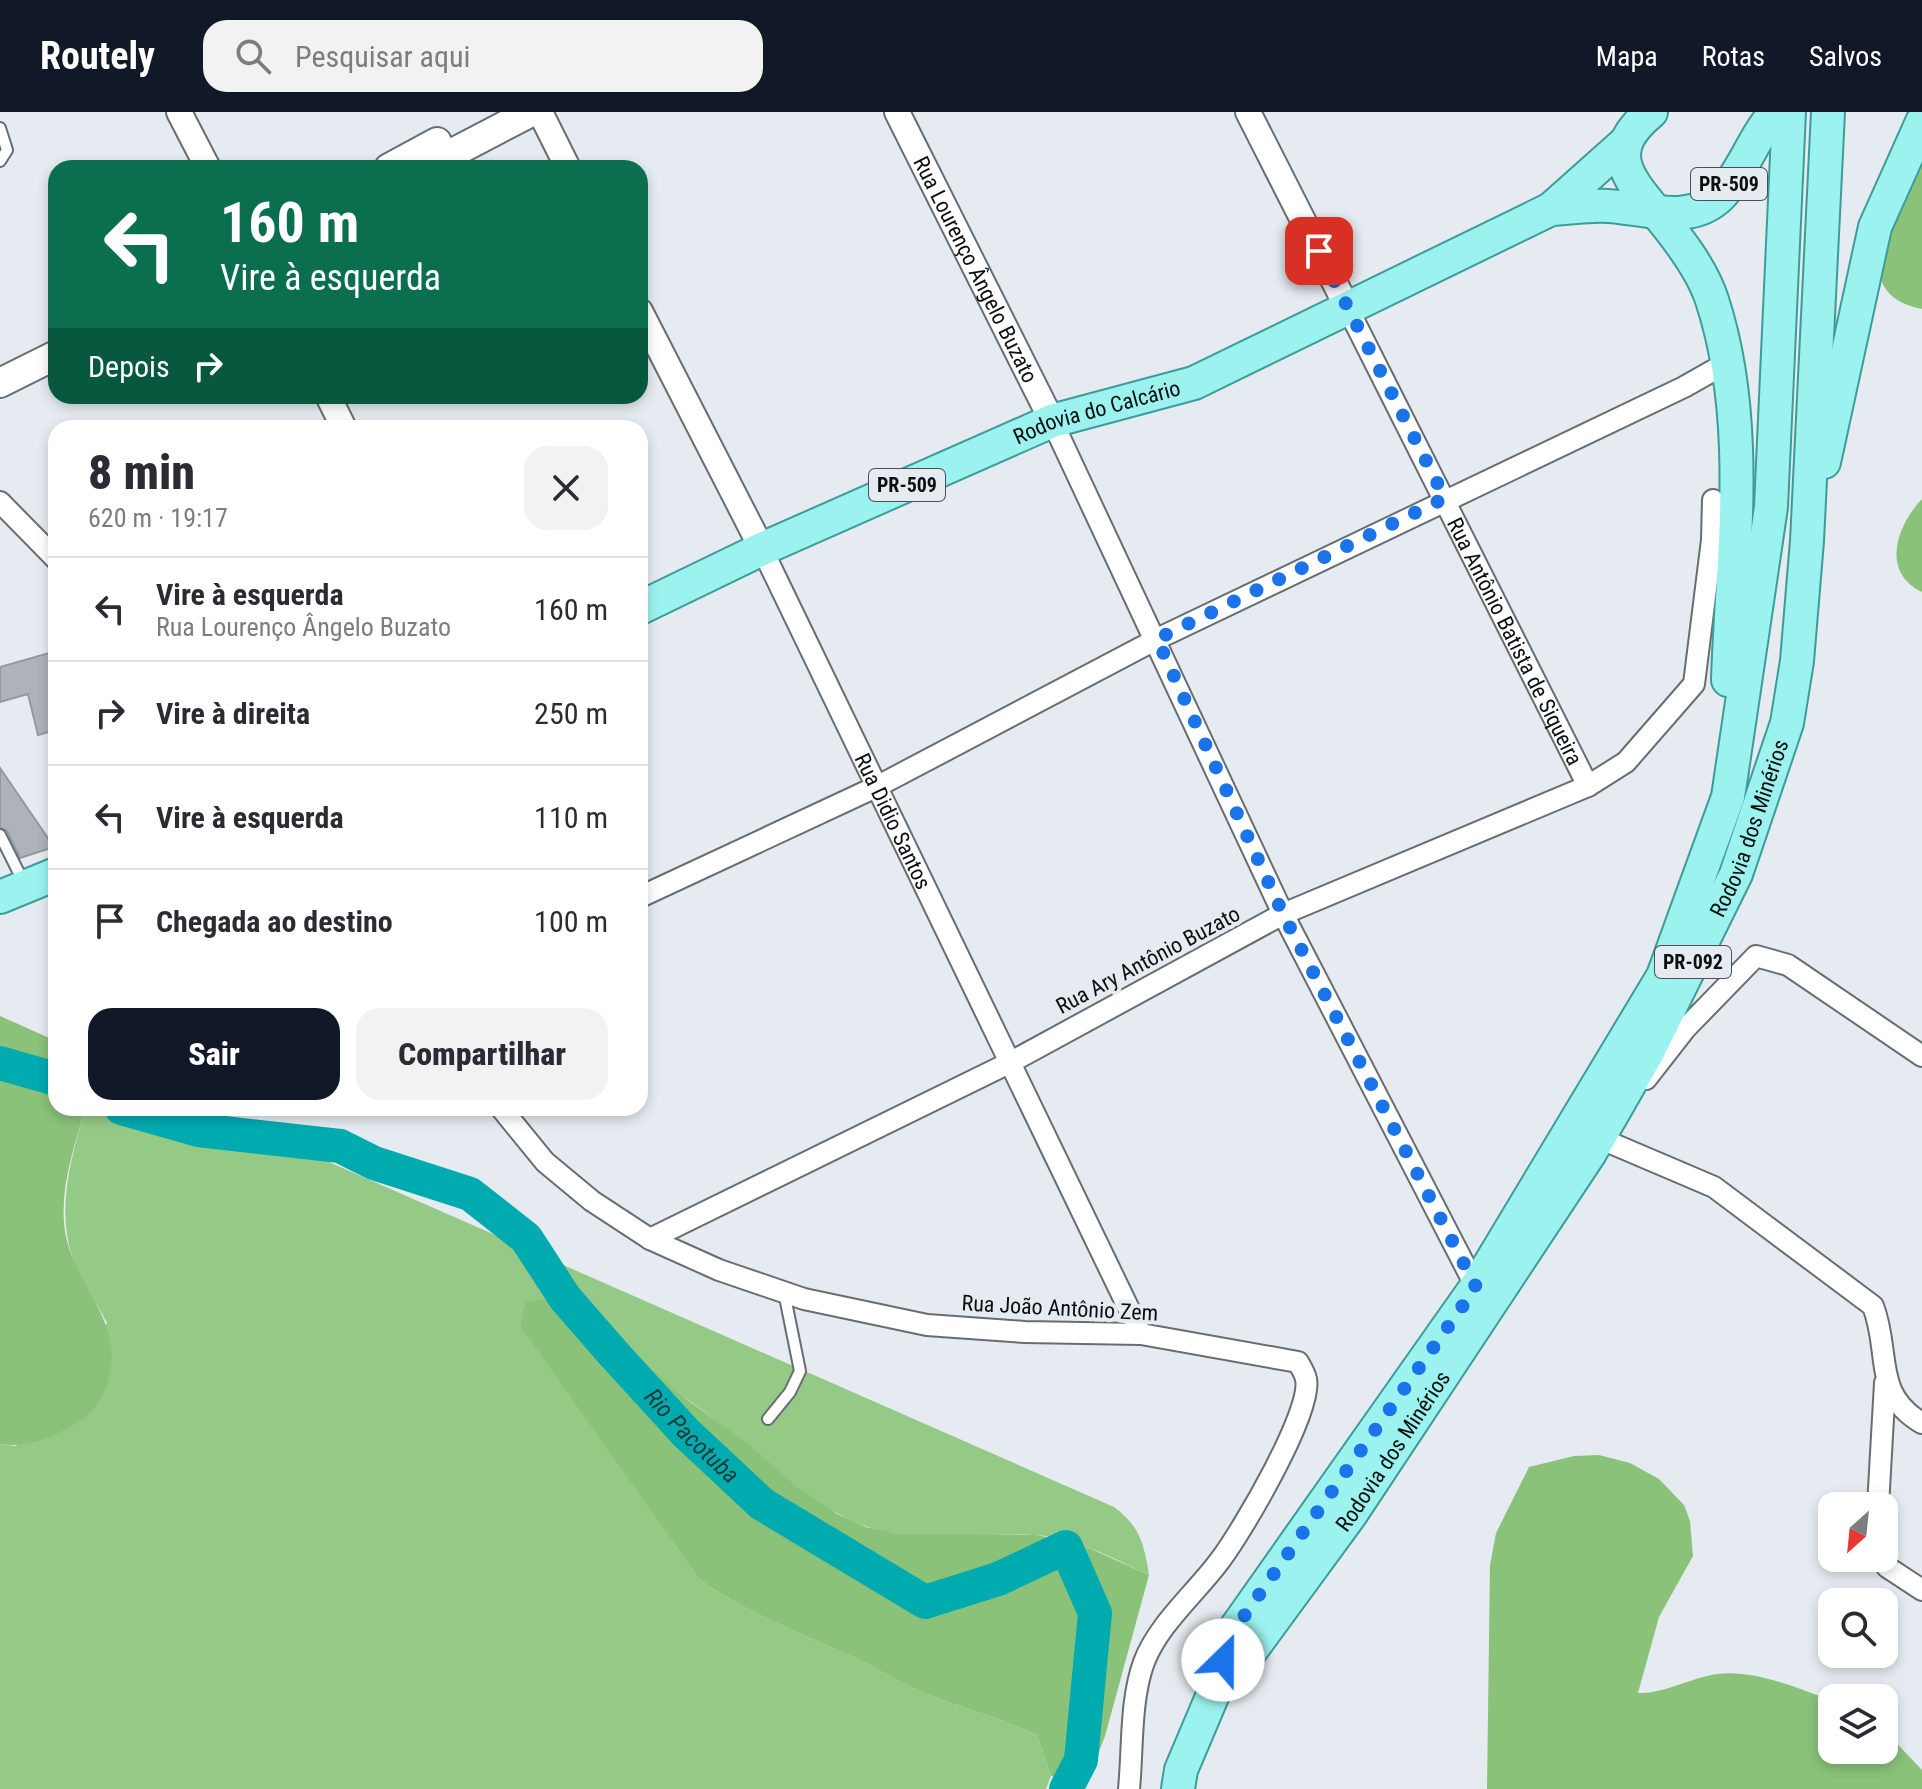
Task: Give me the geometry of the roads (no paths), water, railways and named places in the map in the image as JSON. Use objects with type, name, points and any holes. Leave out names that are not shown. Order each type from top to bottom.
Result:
[{"type":"main road","points":[[403,160],[490,112]]},
{"type":"main road","points":[[439,160],[531,112]]},
{"type":"main road","name":"PR-509","points":[[1625,143],[1630,131],[1651,112]]},
{"type":"main road","name":"PR-509","points":[[1655,210],[1681,214],[1704,208],[1721,195],[1762,127],[1776,112]]},
{"type":"main road","name":"Rodovia dos Minérios","points":[[1217,1685],[1247,1656],[1351,1514],[1599,1138],[1736,874],[1787,723],[1797,661],[1807,535],[1828,113]]},
{"type":"main road","points":[[1807,535],[1875,227],[1922,122]]},
{"type":"main road","name":"Rodovia dos Minérios","points":[[1178,1789],[1181,1770],[1217,1685],[1230,1636],[1476,1287],[1663,976],[1728,797],[1771,507],[1788,127]]},
{"type":"main road","points":[[1625,143],[1625,165],[1631,182],[1681,244],[1711,296],[1730,361],[1737,460],[1728,681],[1729,724],[1735,751]]},
{"type":"main road","name":"Rodovia do Calcário","points":[[648,604],[762,549],[1052,421],[1194,383],[1551,209],[1625,143]]},
{"type":"main road","name":"Rodovia do Calcário","points":[[1551,209],[1604,205],[1655,210]]},
{"type":"main road","points":[[1,374],[48,342]]},
{"type":"main road","points":[[1,374],[48,358]]},
{"type":"main road","points":[[13,892],[48,877]]},
{"type":"street","points":[[179,112],[204,160]]},
{"type":"street","points":[[540,112],[564,160]]},
{"type":"street","name":"Rua Lourenço Ângelo Buzato","points":[[897,112],[1157,639],[1283,914],[1476,1287]]},
{"type":"street","name":"Rua Antônio Batista de Siqueira","points":[[1248,112],[1588,786]]},
{"type":"street","name":"Rua Didio Santos","points":[[648,327],[878,786],[1141,1334]]},
{"type":"street","points":[[648,893],[878,786],[1157,639],[1445,498],[1684,387],[1730,361]]},
{"type":"street","name":"Rua Ary Antônio Buzato","points":[[650,1239],[1011,1062],[1283,914],[1588,786],[1626,762],[1694,684],[1712,540],[1713,500]]},
{"type":"street","points":[[0,502],[48,551]]},
{"type":"street","points":[[1624,1095],[1647,1078],[1685,1029],[1756,956],[1788,965],[1922,1056]]},
{"type":"street","name":"Rua João Antônio Zem","points":[[508,1116],[545,1162],[592,1201],[650,1239],[719,1270],[784,1292],[927,1325],[1025,1332],[1141,1334],[1298,1362],[1307,1380],[1300,1415],[1271,1476],[1222,1558],[1159,1636],[1145,1660],[1138,1686],[1129,1789]]},
{"type":"street","points":[[1599,1138],[1714,1187],[1873,1306],[1883,1331],[1885,1383],[1879,1492]]},
{"type":"street","points":[[1885,1383],[1908,1415],[1922,1423]]},
{"type":"street","points":[[1895,1572],[1922,1590]]},
{"type":"lane","points":[[0,128],[7,150],[0,161]]},
{"type":"lane","points":[[0,835],[13,892]]},
{"type":"lane","points":[[768,1419],[790,1392],[800,1371],[784,1292]]},
{"type":"waterway","name":"Rio Pacotuba","points":[[0,1063],[48,1077]]},
{"type":"waterway","name":"Rio Pacotuba","points":[[149,1116],[198,1130],[340,1146],[374,1163],[470,1194],[526,1238],[565,1298],[612,1352],[686,1433],[762,1504],[925,1602],[998,1579],[1066,1547],[1095,1613],[1081,1760],[1066,1789]]}]
